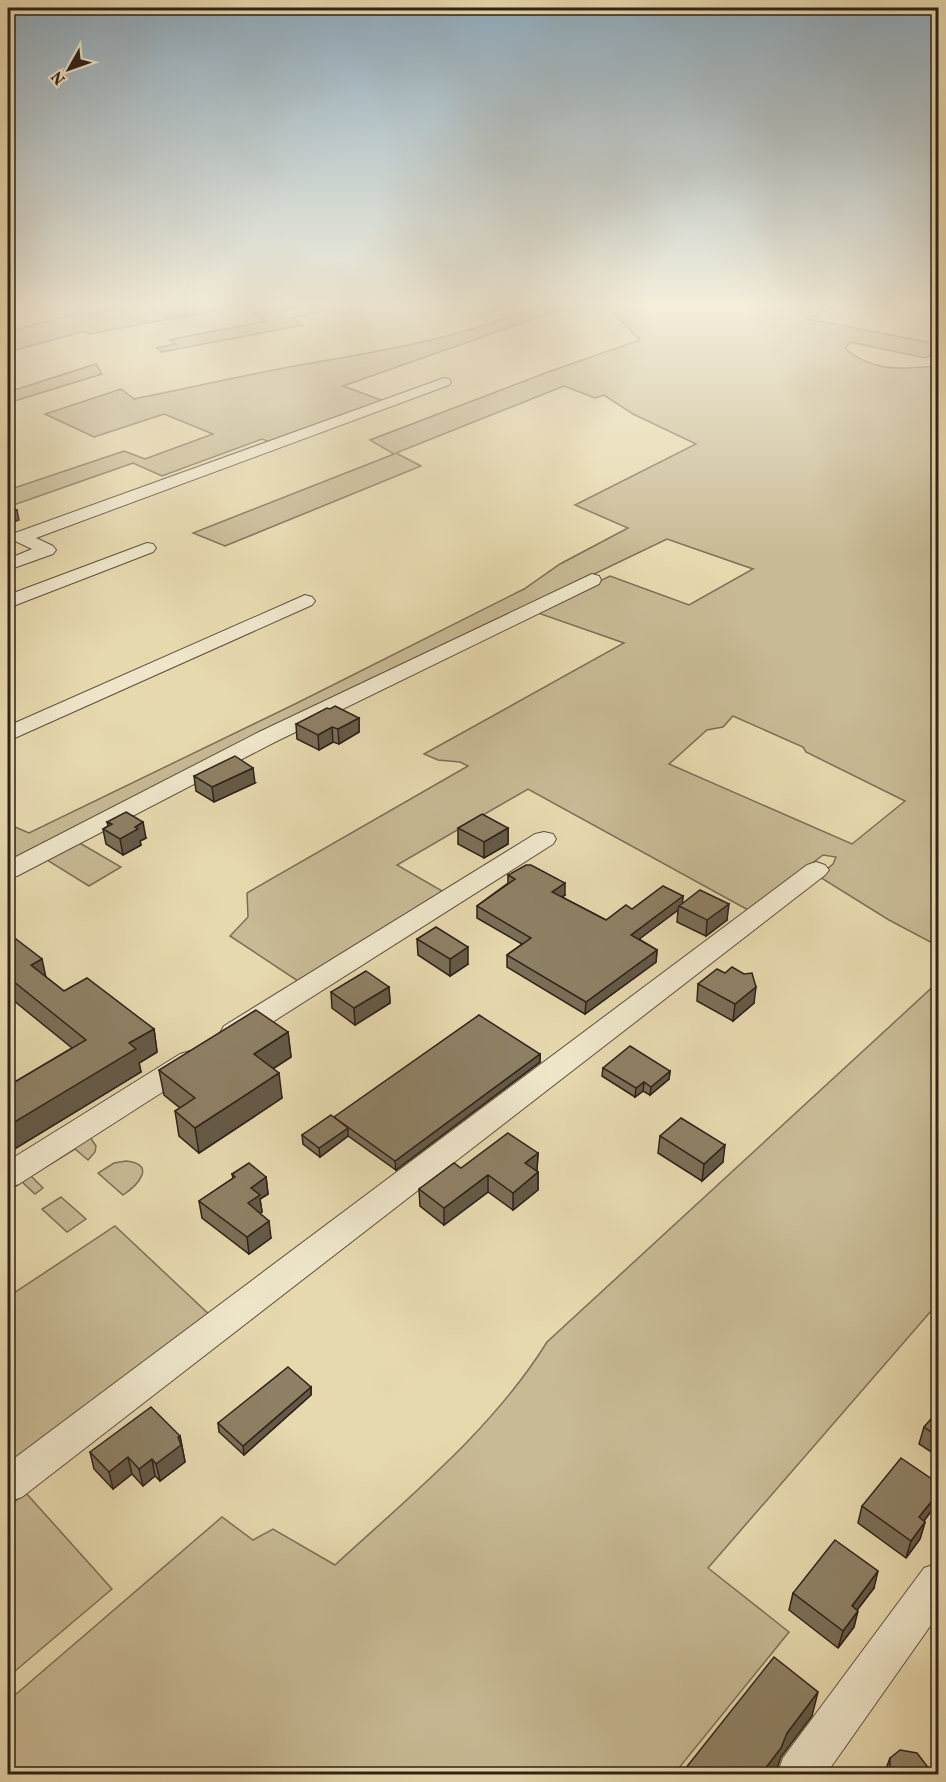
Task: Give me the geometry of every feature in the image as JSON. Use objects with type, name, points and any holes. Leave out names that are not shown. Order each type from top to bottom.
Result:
[{"type":"street","points":[[8,565],[47,550],[21,537],[427,388]]},
{"type":"street","points":[[8,602],[147,548]]},
{"type":"street","points":[[8,871],[267,737],[592,580]]},
{"type":"street","points":[[8,734],[305,601]]},
{"type":"street","points":[[8,1176],[544,839]]},
{"type":"street","points":[[8,1485],[816,870]]},
{"type":"street","points":[[799,1774],[939,1582]]},
{"type":"shaded area","points":[[20,388],[56,388],[8,403],[8,392]]},
{"type":"shaded area","points":[[186,388],[349,388],[384,401],[270,442],[262,439],[162,476],[133,463],[8,507],[8,490],[124,451],[145,459],[213,434],[164,414],[94,437],[45,414],[121,389],[134,399]]},
{"type":"shaded area","points":[[506,388],[559,388],[396,453],[421,466],[225,546],[193,533],[394,454],[370,440]]},
{"type":"shaded area","points":[[570,388],[938,388],[938,946],[889,920],[818,876],[833,864],[836,857],[823,855],[750,911],[528,789],[397,865],[449,895],[304,985],[230,936],[248,917],[247,893],[468,766],[460,762],[438,760],[424,754],[624,643],[535,612],[610,576],[689,605],[753,569],[667,539],[436,650],[8,863],[8,824],[29,833],[297,703],[524,589],[560,564],[628,528],[575,505],[696,444],[633,414],[604,395],[595,398]],"holes":[[[733,716],[803,747],[806,752],[905,801],[852,844],[669,764],[707,730],[723,727]]]},
{"type":"shaded area","points":[[78,842],[121,867],[89,886],[42,857]]},
{"type":"shaded area","points":[[938,982],[938,1303],[708,1568],[789,1632],[674,1774],[8,1774],[8,1701],[222,1517],[253,1540],[273,1529],[335,1565],[421,1487],[476,1433],[502,1404],[547,1342]]},
{"type":"shaded area","points":[[90,1137],[96,1146],[95,1152],[88,1160],[75,1149],[31,1176],[43,1188],[35,1194],[22,1182],[8,1192],[8,1184],[53,1156]]},
{"type":"shaded area","points":[[126,1161],[141,1166],[143,1170],[139,1181],[123,1195],[98,1173],[114,1163]]},
{"type":"shaded area","points":[[61,1197],[86,1219],[67,1232],[42,1209]]},
{"type":"shaded area","points":[[115,1226],[214,1319],[8,1474],[8,1297]]},
{"type":"shaded area","points":[[26,1493],[112,1589],[8,1677],[8,1507]]},
{"type":"building","points":[[8,505],[17,510],[8,513]]},
{"type":"building","points":[[335,706],[359,718],[338,729],[332,727],[318,735],[296,724],[327,708]]},
{"type":"building","points":[[235,756],[253,768],[212,787],[194,776]]},
{"type":"building","points":[[126,812],[143,822],[135,827],[138,829],[120,839],[103,829],[112,824],[107,822]]},
{"type":"building","points":[[482,814],[508,828],[484,842],[458,828]]},
{"type":"building","points":[[526,865],[531,865],[565,883],[552,892],[606,920],[626,905],[632,909],[663,886],[683,896],[631,935],[657,950],[586,1002],[507,955],[531,938],[477,906],[515,879],[508,875]]},
{"type":"building","points":[[700,890],[729,904],[707,920],[679,906]]},
{"type":"building","points":[[436,927],[468,947],[450,959],[417,939]]},
{"type":"building","points":[[16,939],[42,959],[31,965],[64,991],[87,978],[154,1029],[129,1043],[136,1049],[8,1126],[8,1086],[86,1040],[8,977],[8,944]]},
{"type":"building","points":[[732,967],[744,974],[752,973],[756,987],[735,1004],[698,984],[717,969],[725,973]]},
{"type":"building","points":[[366,971],[389,987],[354,1008],[331,992]]},
{"type":"building","points":[[256,1010],[288,1032],[254,1054],[279,1073],[195,1128],[175,1111],[195,1098],[159,1070]]},
{"type":"building","points":[[479,1015],[540,1054],[395,1161],[334,1117]]},
{"type":"building","points":[[630,1046],[670,1071],[651,1087],[644,1082],[636,1088],[603,1068]]},
{"type":"building","points":[[331,1115],[348,1128],[319,1148],[302,1135]]},
{"type":"building","points":[[681,1118],[725,1145],[704,1164],[660,1136]]},
{"type":"building","points":[[508,1133],[538,1153],[525,1163],[538,1172],[513,1193],[488,1175],[444,1208],[419,1189],[454,1163],[461,1168]]},
{"type":"building","points":[[249,1163],[266,1177],[251,1188],[260,1195],[248,1203],[269,1221],[247,1237],[199,1201],[235,1177],[232,1174]]},
{"type":"building","points":[[288,1367],[311,1387],[243,1446],[218,1423]]},
{"type":"building","points":[[151,1407],[180,1436],[178,1437],[181,1445],[156,1464],[152,1459],[139,1469],[128,1457],[109,1472],[90,1452]]},
{"type":"building","points":[[939,1410],[939,1437],[924,1427]]},
{"type":"building","points":[[901,1458],[939,1484],[939,1492],[919,1517],[925,1522],[911,1541],[862,1506]]},
{"type":"building","points":[[835,1540],[878,1571],[852,1606],[858,1611],[843,1631],[793,1593]]},
{"type":"building","points":[[774,1657],[818,1692],[787,1733],[781,1748],[761,1774],[681,1774]]},
{"type":"building","points":[[900,1750],[917,1753],[933,1774],[889,1774],[886,1772],[890,1769],[890,1758]]}]
